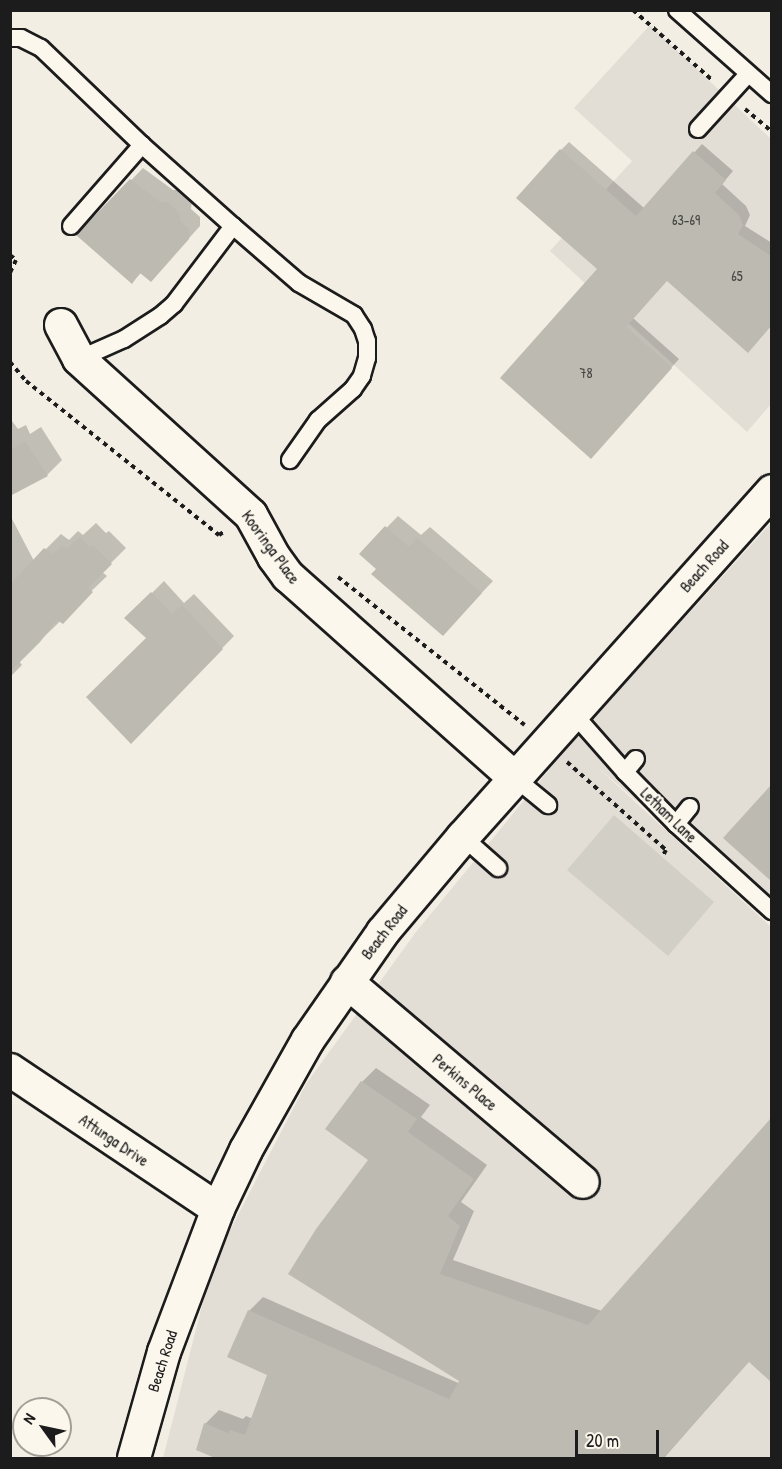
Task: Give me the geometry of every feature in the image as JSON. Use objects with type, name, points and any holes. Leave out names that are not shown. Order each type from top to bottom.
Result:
[{"type":"street","name":"Kooringa Place","points":[[61,325],[79,359],[251,515],[262,530],[274,557],[307,595],[515,778]]},
{"type":"street","name":"Beach Road","points":[[134,1458],[164,1352],[218,1209],[275,1095],[347,982],[383,932],[463,837],[771,491]]},
{"type":"street","name":"Perkins Place","points":[[347,982],[583,1182]]},
{"type":"street","name":"Attunga Drive","points":[[10,1070],[218,1209]]},
{"type":"lane","points":[[677,10],[771,94]]},
{"type":"lane","points":[[10,38],[21,38],[41,48],[142,145],[299,283],[354,315],[367,341],[367,358],[362,376],[353,389],[318,420],[290,460]]},
{"type":"lane","points":[[698,129],[748,74]]},
{"type":"lane","points":[[71,226],[142,145]]},
{"type":"lane","points":[[79,359],[124,339],[160,316],[174,304],[233,226]]},
{"type":"lane","name":"Letham Lane","points":[[573,713],[625,772],[676,824],[771,910]]},
{"type":"lane","points":[[625,772],[636,759]]},
{"type":"lane","name":"Kooringa Place","points":[[515,778],[548,805]]},
{"type":"lane","points":[[676,824],[690,807]]},
{"type":"lane","points":[[463,837],[498,868]]},
{"type":"path","points":[[633,10],[771,132]]},
{"type":"path","points":[[10,255],[16,260],[10,273]]},
{"type":"shaded area","points":[[650,25],[771,139],[771,404],[747,432],[550,251],[632,161],[574,108]]},
{"type":"shaded area","points":[[771,523],[771,917],[594,764],[771,927],[771,1458],[163,1458],[213,1263],[306,1084],[416,932],[571,743]]},
{"type":"shaded area","points":[[614,815],[714,902],[668,956],[567,870]]},
{"type":"building","points":[[560,149],[636,216],[693,151],[726,180],[715,193],[739,215],[743,225],[738,234],[771,256],[771,326],[748,353],[667,281],[626,327],[672,368],[591,459],[500,378],[597,269],[516,198]]},
{"type":"building","points":[[130,179],[160,202],[168,202],[180,214],[180,221],[189,229],[189,239],[151,282],[140,273],[132,284],[76,235]]},
{"type":"building","points":[[25,441],[48,476],[10,496],[10,450]]},
{"type":"building","points":[[385,526],[409,547],[417,538],[482,593],[443,636],[371,574],[376,569],[359,554]]},
{"type":"building","points":[[80,537],[90,547],[93,545],[112,564],[88,588],[93,592],[63,624],[57,620],[40,642],[10,672],[10,585],[44,548],[53,554],[62,545],[67,549]]},
{"type":"building","points":[[151,592],[172,614],[182,605],[223,649],[131,744],[86,697],[146,638],[124,618]]},
{"type":"building","points":[[771,785],[771,881],[723,838]]},
{"type":"building","points":[[361,1081],[417,1119],[408,1132],[474,1179],[448,1216],[460,1226],[440,1274],[588,1325],[771,1118],[771,1382],[749,1362],[663,1458],[215,1458],[196,1450],[204,1423],[228,1433],[230,1430],[245,1435],[267,1375],[227,1357],[248,1310],[449,1399],[459,1381],[288,1274],[316,1229],[368,1160],[325,1129]]}]
